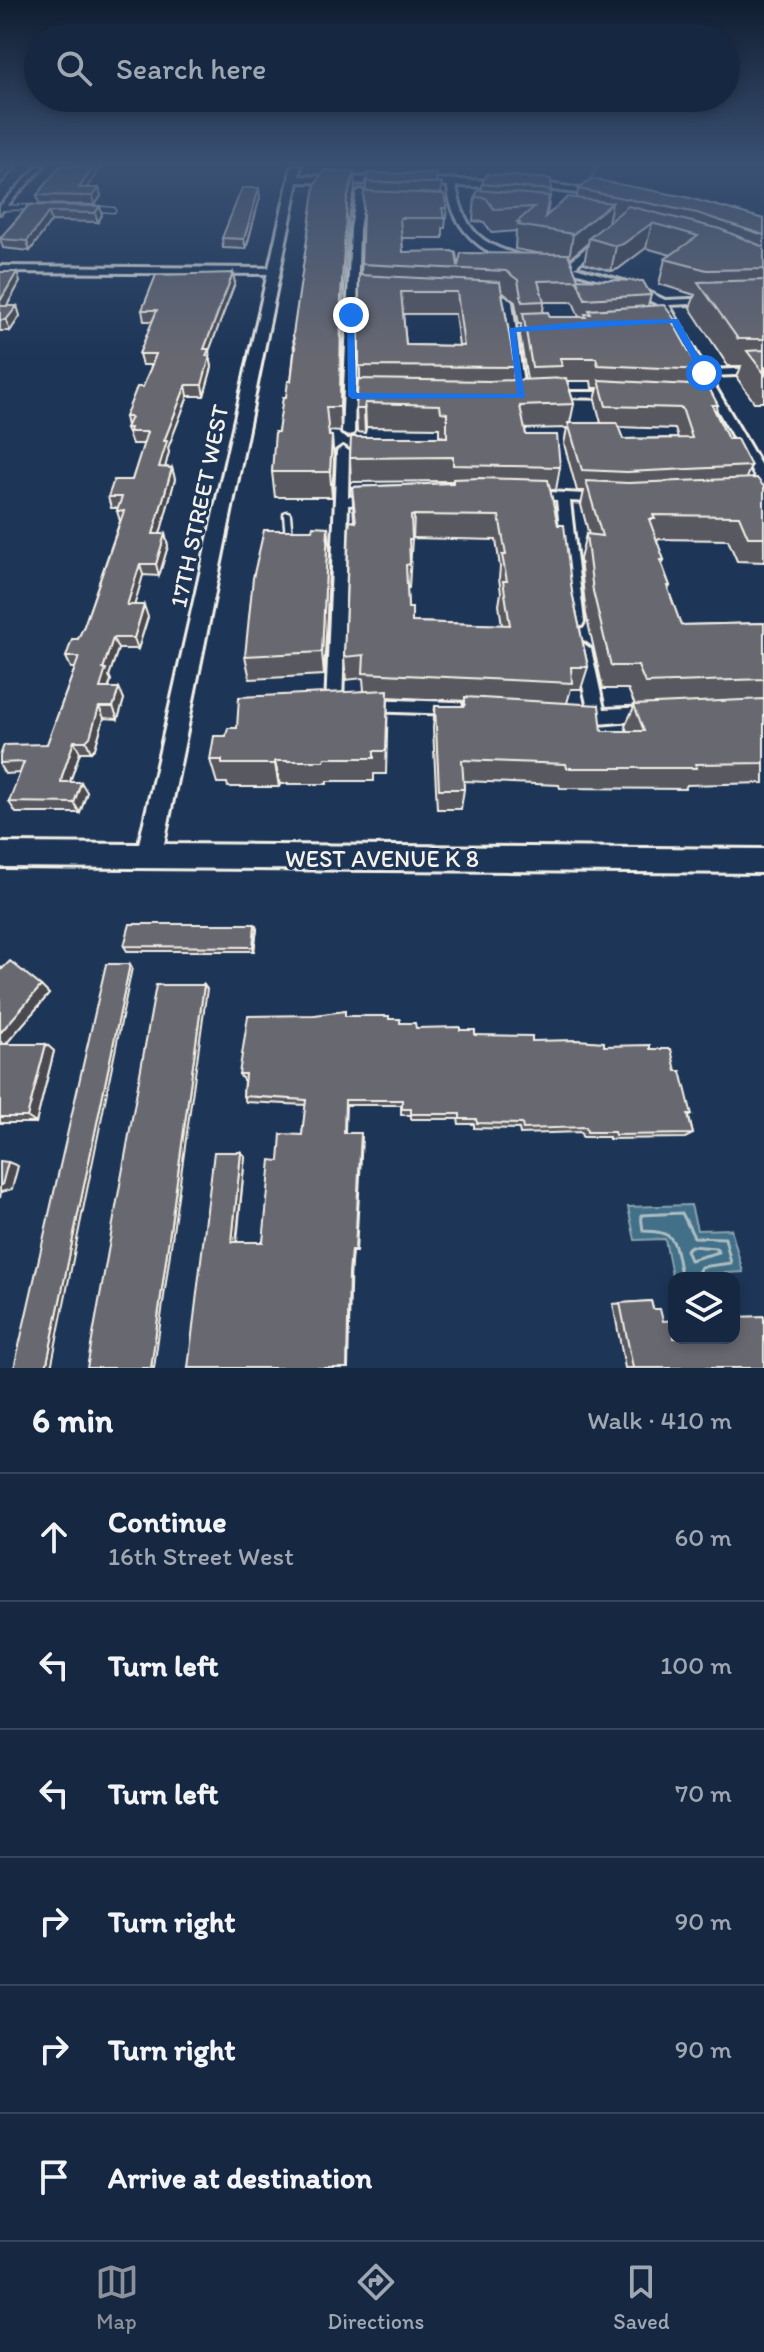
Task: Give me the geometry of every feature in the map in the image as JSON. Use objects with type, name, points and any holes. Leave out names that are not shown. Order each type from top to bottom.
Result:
[{"type":"street","name":"17TH STREET WEST","points":[[149,856],[283,230]]},
{"type":"street","points":[[348,433],[354,368],[350,325],[354,291],[353,230]]},
{"type":"street","points":[[464,230],[475,241],[506,255],[600,275],[637,288],[663,303],[764,482]]},
{"type":"street","points":[[568,268],[609,233]]},
{"type":"street","points":[[0,269],[274,271]]},
{"type":"street","points":[[354,291],[369,291]]},
{"type":"street","points":[[476,294],[491,295],[507,302],[516,397],[635,395]]},
{"type":"street","points":[[663,303],[724,300]]},
{"type":"street","points":[[659,321],[675,321]]},
{"type":"street","points":[[512,330],[524,329]]},
{"type":"street","points":[[704,373],[764,371]]},
{"type":"street","points":[[352,396],[366,396]]},
{"type":"street","points":[[705,399],[719,401]]},
{"type":"street","points":[[343,451],[342,501],[334,534],[327,706],[475,709]]},
{"type":"street","points":[[749,494],[764,494]]},
{"type":"street","points":[[517,495],[621,500]]},
{"type":"street","points":[[563,497],[576,615],[598,717]]},
{"type":"street","points":[[342,501],[387,499]]},
{"type":"street","points":[[566,715],[666,714]]},
{"type":"street","name":"WEST AVENUE K 8","points":[[0,855],[764,861]]},
{"type":"lane","points":[[287,515],[289,536],[302,535]]},
{"type":"water","points":[[691,1205],[697,1230],[731,1229],[743,1272],[671,1272],[665,1239],[635,1240],[628,1207]]},
{"type":"building","points":[[8,230],[35,230],[27,241],[0,239]]},
{"type":"building","points":[[225,230],[247,230],[244,239],[222,238]]},
{"type":"building","points":[[308,230],[345,230],[340,407],[326,407],[329,436],[332,436],[330,472],[272,472],[275,432],[278,432],[288,381],[291,381],[295,347],[293,334]]},
{"type":"building","points":[[362,230],[401,230],[403,252],[452,251],[456,253],[458,266],[461,253],[568,254],[578,279],[643,281],[651,295],[585,299],[577,280],[538,281],[544,301],[522,302],[518,280],[506,271],[361,264]]},
{"type":"building","points":[[548,230],[578,230],[573,234]]},
{"type":"building","points":[[599,230],[643,230],[616,246],[589,238]]},
{"type":"building","points":[[676,230],[722,230],[764,247],[764,269],[707,270],[665,259],[698,236]]},
{"type":"building","points":[[748,230],[764,230],[764,235]]},
{"type":"building","points":[[0,272],[17,272],[0,301]]},
{"type":"building","points":[[233,273],[204,349],[209,349],[206,356],[210,356],[202,385],[186,385],[164,441],[167,441],[159,467],[172,468],[153,534],[165,534],[156,564],[140,564],[127,605],[144,605],[134,638],[113,638],[103,669],[106,669],[100,688],[119,688],[113,707],[99,707],[90,737],[86,741],[74,741],[62,776],[61,782],[81,782],[74,803],[9,802],[24,762],[0,763],[4,745],[47,744],[79,657],[66,657],[72,639],[78,639],[84,626],[124,511],[117,511],[122,497],[108,497],[114,480],[132,480],[147,432],[129,432],[130,428],[126,428],[131,417],[125,417],[137,387],[143,387],[156,354],[139,354],[157,310],[142,310],[156,275]]},
{"type":"building","points":[[359,275],[500,282],[515,367],[359,366]],"holes":[[[401,292],[457,292],[464,346],[406,345]]]},
{"type":"building","points":[[764,280],[764,339],[738,339],[698,282]]},
{"type":"building","points":[[664,305],[702,370],[598,365],[596,358],[560,358],[562,366],[532,367],[523,313],[548,312],[550,317],[586,317],[585,314],[591,314],[589,310]]},
{"type":"building","points":[[0,306],[17,306],[6,320],[0,320]]},
{"type":"building","points":[[764,350],[764,373],[747,351]]},
{"type":"building","points":[[566,378],[574,404],[520,406],[526,435],[557,435],[560,467],[453,465],[453,457],[350,458],[351,437],[447,437],[447,413],[441,412],[440,405],[365,403],[364,409],[356,409],[358,379],[490,381]]},
{"type":"building","points":[[599,380],[708,386],[718,405],[712,405],[728,439],[737,439],[751,466],[627,472],[582,470],[568,423],[617,423],[623,439],[692,438],[682,408],[606,406]]},
{"type":"building","points":[[757,478],[764,487],[764,537],[748,537],[739,516],[653,515],[655,519],[649,519],[664,560],[660,560],[681,625],[764,623],[764,679],[645,683],[638,666],[611,666],[593,591],[586,534],[602,536],[586,481],[628,483]]},
{"type":"building","points":[[453,479],[548,480],[558,525],[564,525],[572,592],[588,667],[571,667],[572,683],[363,673],[364,655],[344,657],[349,528],[350,521],[356,522],[352,487],[453,483]],"holes":[[[411,516],[499,516],[506,555],[502,555],[507,581],[503,581],[510,625],[412,622],[412,608],[408,608],[406,565],[410,564]]]},
{"type":"building","points":[[313,526],[328,527],[322,652],[245,656],[253,578],[264,530],[312,530]]},
{"type":"building","points":[[388,690],[386,751],[374,751],[374,758],[275,761],[275,764],[222,764],[222,760],[210,760],[214,736],[226,736],[228,728],[237,728],[239,697]]},
{"type":"building","points":[[465,697],[599,705],[602,731],[644,731],[634,705],[764,699],[764,763],[696,764],[697,768],[567,768],[566,764],[462,760],[464,789],[439,789],[435,706],[465,706]]},
{"type":"building","points":[[130,924],[255,924],[253,947],[124,946]]},
{"type":"building","points":[[10,961],[41,986],[0,1033],[0,967],[2,969]]},
{"type":"building","points":[[106,964],[130,964],[46,1368],[14,1368]]},
{"type":"building","points":[[156,985],[204,985],[151,1368],[87,1368]]},
{"type":"building","points":[[345,1011],[345,1016],[389,1016],[389,1019],[400,1019],[400,1023],[415,1023],[416,1028],[460,1027],[460,1030],[475,1030],[475,1035],[532,1036],[532,1041],[577,1040],[604,1042],[604,1046],[650,1045],[650,1049],[671,1049],[676,1071],[681,1071],[692,1115],[688,1115],[693,1134],[615,1135],[614,1132],[587,1132],[586,1127],[523,1129],[522,1124],[477,1123],[476,1119],[460,1119],[460,1114],[411,1114],[411,1109],[402,1109],[402,1100],[345,1100],[344,1133],[361,1133],[355,1250],[351,1250],[349,1273],[347,1368],[188,1368],[214,1152],[241,1152],[232,1242],[263,1242],[271,1160],[279,1161],[281,1134],[302,1135],[306,1100],[243,1096],[245,1074],[239,1074],[248,1016],[315,1015]]},
{"type":"building","points":[[0,1044],[46,1044],[27,1117],[0,1117]]},
{"type":"building","points":[[0,1161],[8,1162],[0,1186]]},
{"type":"building","points":[[651,1301],[653,1309],[660,1309],[663,1321],[668,1321],[668,1344],[740,1344],[740,1317],[764,1316],[764,1368],[633,1368],[620,1303]]},
{"type":"route","points":[[351,315],[352,396],[521,396],[512,330],[593,323],[675,321],[704,373]]}]
